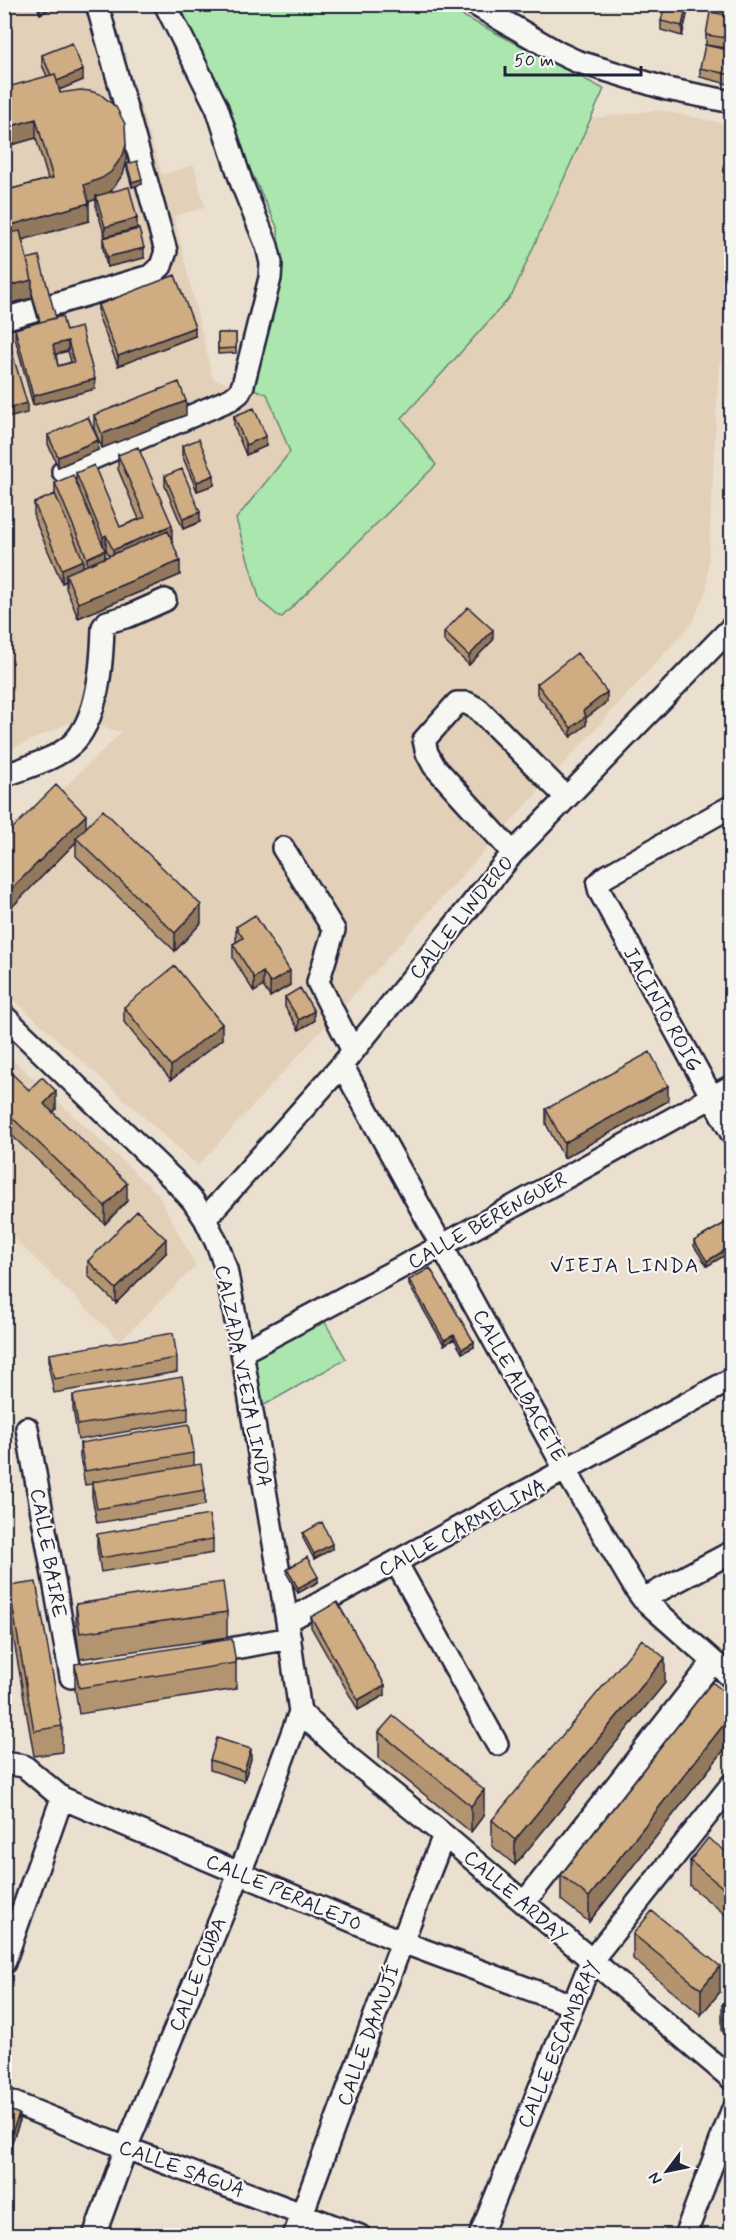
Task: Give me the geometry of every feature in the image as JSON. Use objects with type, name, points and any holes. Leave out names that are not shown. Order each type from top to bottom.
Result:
[{"type":"street","points":[[4,319],[150,276],[161,266],[166,251],[97,4]]},
{"type":"street","points":[[63,471],[231,399],[239,393],[270,278],[272,263],[267,246],[242,184],[217,108],[165,4]]},
{"type":"street","points":[[474,4],[576,61],[667,89],[732,102]]},
{"type":"street","points":[[4,776],[54,756],[70,746],[87,722],[94,698],[100,673],[103,627],[107,622],[165,600]]},
{"type":"street","name":"CALLE LINDERO","points":[[205,1219],[348,1058],[513,853],[732,627]]},
{"type":"street","points":[[513,853],[435,766],[427,753],[424,740],[457,703],[467,703],[478,709],[566,797]]},
{"type":"street","name":"JACINTO ROIG","points":[[732,806],[605,877],[598,884],[600,892],[732,1134]]},
{"type":"street","name":"CALLE ALBACETE","points":[[283,848],[334,930],[318,982],[348,1058],[443,1245],[566,1471],[643,1599],[732,1677]]},
{"type":"street","name":"CALZADA VIEJA LINDA","points":[[4,1016],[193,1200],[218,1246],[242,1352],[289,1629],[300,1712]]},
{"type":"street","name":"CALLE BERENGUER","points":[[242,1352],[443,1245],[732,1086]]},
{"type":"street","name":"CALLE CARMELINA","points":[[186,1657],[289,1629],[396,1562],[732,1379]]},
{"type":"street","name":"CALLE BAIRE","points":[[27,1428],[71,1677],[117,1669]]},
{"type":"street","points":[[643,1599],[732,1552]]},
{"type":"street","points":[[396,1562],[496,1744]]},
{"type":"street","points":[[524,1904],[713,1662]]},
{"type":"street","name":"CALLE ARDAY","points":[[300,1712],[348,1757],[444,1835],[732,2079]]},
{"type":"street","name":"CALLE CUBA","points":[[94,2235],[126,2148],[239,1873],[300,1712]]},
{"type":"street","name":"CALLE PERALEJO","points":[[4,1762],[24,1766],[62,1798],[402,1942],[572,2005]]},
{"type":"street","name":"CALLE ESCAMBRAY","points":[[480,2235],[591,1961],[732,1785]]},
{"type":"street","points":[[4,1963],[62,1798]]},
{"type":"street","name":"CALLE DAMUJÍ","points":[[294,2235],[444,1835]]},
{"type":"street","name":"CALLE SAGUA","points":[[4,2099],[126,2148],[360,2235]]},
{"type":"street","points":[[685,2235],[732,2111]]},
{"type":"shaded area","points":[[5,5],[108,5],[162,174],[194,165],[205,208],[174,216],[213,379],[267,394],[290,452],[236,519],[402,419],[512,295],[593,118],[660,110],[731,125],[731,279],[718,383],[707,588],[693,622],[198,1166],[5,992],[5,844],[122,732],[76,720],[5,752]]},
{"type":"shaded area","points":[[4,1051],[158,1194],[196,1266],[120,1341],[5,1230]]},
{"type":"green space","points":[[173,5],[442,5],[604,89],[512,295],[402,418],[436,465],[281,618],[260,601],[236,519],[290,452],[267,394],[243,385],[279,273],[278,229]]},
{"type":"green space","points":[[322,1317],[346,1359],[259,1408],[248,1357]]},
{"type":"building","points":[[38,4],[48,4],[48,5],[40,9]]},
{"type":"building","points":[[665,4],[687,4],[682,26],[661,21]]},
{"type":"building","points":[[710,12],[732,16],[732,39],[706,35]]},
{"type":"building","points":[[72,43],[83,70],[57,81],[55,74],[51,75],[42,55]]},
{"type":"building","points":[[705,45],[732,51],[732,75],[700,68]]},
{"type":"building","points":[[55,74],[60,93],[90,91],[100,94],[116,107],[125,124],[126,145],[123,155],[111,172],[84,185],[89,203],[4,227],[4,191],[53,178],[36,119],[4,128],[4,88]]},
{"type":"building","points":[[137,161],[142,179],[132,182],[127,164]]},
{"type":"building","points":[[129,187],[137,218],[105,227],[96,196]]},
{"type":"building","points":[[139,229],[144,248],[107,257],[103,238]]},
{"type":"building","points":[[20,231],[32,280],[4,287],[4,234]]},
{"type":"building","points":[[39,256],[56,318],[40,322],[32,293],[32,280],[27,259]]},
{"type":"building","points":[[175,275],[195,327],[118,356],[98,305]]},
{"type":"building","points":[[62,316],[66,331],[81,327],[95,379],[33,396],[15,329]],"holes":[[[68,341],[74,362],[58,366],[53,345]]]},
{"type":"building","points":[[218,333],[236,333],[236,348],[218,349]]},
{"type":"building","points":[[11,349],[27,403],[4,409],[4,351]]},
{"type":"building","points":[[179,382],[186,401],[102,434],[94,415]]},
{"type":"building","points":[[254,408],[266,436],[246,445],[234,416]]},
{"type":"building","points":[[88,417],[98,440],[58,457],[48,435]]},
{"type":"building","points":[[199,439],[214,475],[197,482],[182,446]]},
{"type":"building","points":[[138,447],[172,525],[113,550],[106,535],[103,537],[76,473],[94,465],[120,527],[145,517],[118,455]]},
{"type":"building","points":[[182,469],[200,512],[183,519],[165,476]]},
{"type":"building","points":[[73,475],[105,550],[87,558],[55,483]]},
{"type":"building","points":[[55,494],[83,560],[62,569],[34,503]]},
{"type":"building","points":[[168,531],[180,561],[78,603],[66,574]]},
{"type":"building","points":[[468,607],[493,630],[469,656],[444,632]]},
{"type":"building","points":[[577,653],[607,692],[583,711],[586,716],[571,728],[537,684]]},
{"type":"building","points":[[56,785],[86,815],[4,896],[4,837]]},
{"type":"building","points":[[103,810],[201,905],[175,933],[76,838]]},
{"type":"building","points":[[255,915],[290,971],[270,983],[263,972],[254,978],[233,944],[243,938],[236,927]]},
{"type":"building","points":[[175,966],[222,1024],[171,1066],[124,1007]]},
{"type":"building","points":[[300,988],[314,1011],[299,1020],[285,997]]},
{"type":"building","points":[[650,1052],[668,1086],[564,1143],[546,1109]]},
{"type":"building","points":[[7,1069],[29,1090],[42,1077],[56,1091],[44,1104],[127,1183],[105,1206],[4,1110],[4,1072]]},
{"type":"building","points":[[137,1211],[166,1239],[116,1289],[88,1261]]},
{"type":"building","points":[[732,1219],[732,1246],[707,1261],[694,1241]]},
{"type":"building","points":[[430,1268],[474,1342],[462,1349],[454,1335],[444,1340],[409,1280]]},
{"type":"building","points":[[173,1333],[177,1358],[54,1379],[49,1354]]},
{"type":"building","points":[[182,1377],[188,1407],[78,1425],[73,1395]]},
{"type":"building","points":[[189,1424],[194,1453],[85,1471],[80,1443]]},
{"type":"building","points":[[201,1464],[205,1490],[97,1509],[92,1482]]},
{"type":"building","points":[[209,1515],[213,1539],[101,1558],[97,1534]]},
{"type":"building","points":[[322,1522],[332,1544],[314,1554],[303,1533]]},
{"type":"building","points":[[307,1557],[318,1577],[298,1588],[287,1569]]},
{"type":"building","points":[[36,1582],[62,1726],[34,1731],[9,1586]]},
{"type":"building","points":[[223,1582],[227,1612],[80,1633],[76,1604]]},
{"type":"building","points":[[337,1602],[385,1685],[358,1700],[311,1617]]},
{"type":"building","points":[[232,1639],[236,1663],[79,1688],[75,1664]]},
{"type":"building","points":[[642,1639],[665,1658],[515,1840],[492,1820]]},
{"type":"building","points":[[712,1682],[732,1698],[732,1714],[589,1897],[561,1875]]},
{"type":"building","points":[[393,1716],[484,1790],[471,1806],[379,1732]]},
{"type":"building","points":[[217,1738],[251,1749],[244,1771],[210,1760]]},
{"type":"building","points":[[708,1838],[732,1856],[732,1895],[690,1861]]},
{"type":"building","points":[[652,1911],[720,1966],[701,1989],[633,1934]]},
{"type":"building","points":[[732,1994],[732,2013],[722,2005]]},
{"type":"building","points":[[4,2108],[19,2114],[9,2140],[4,2139]]},
{"type":"district","name":"VIEJA LINDA","points":[[625,1265]]}]
